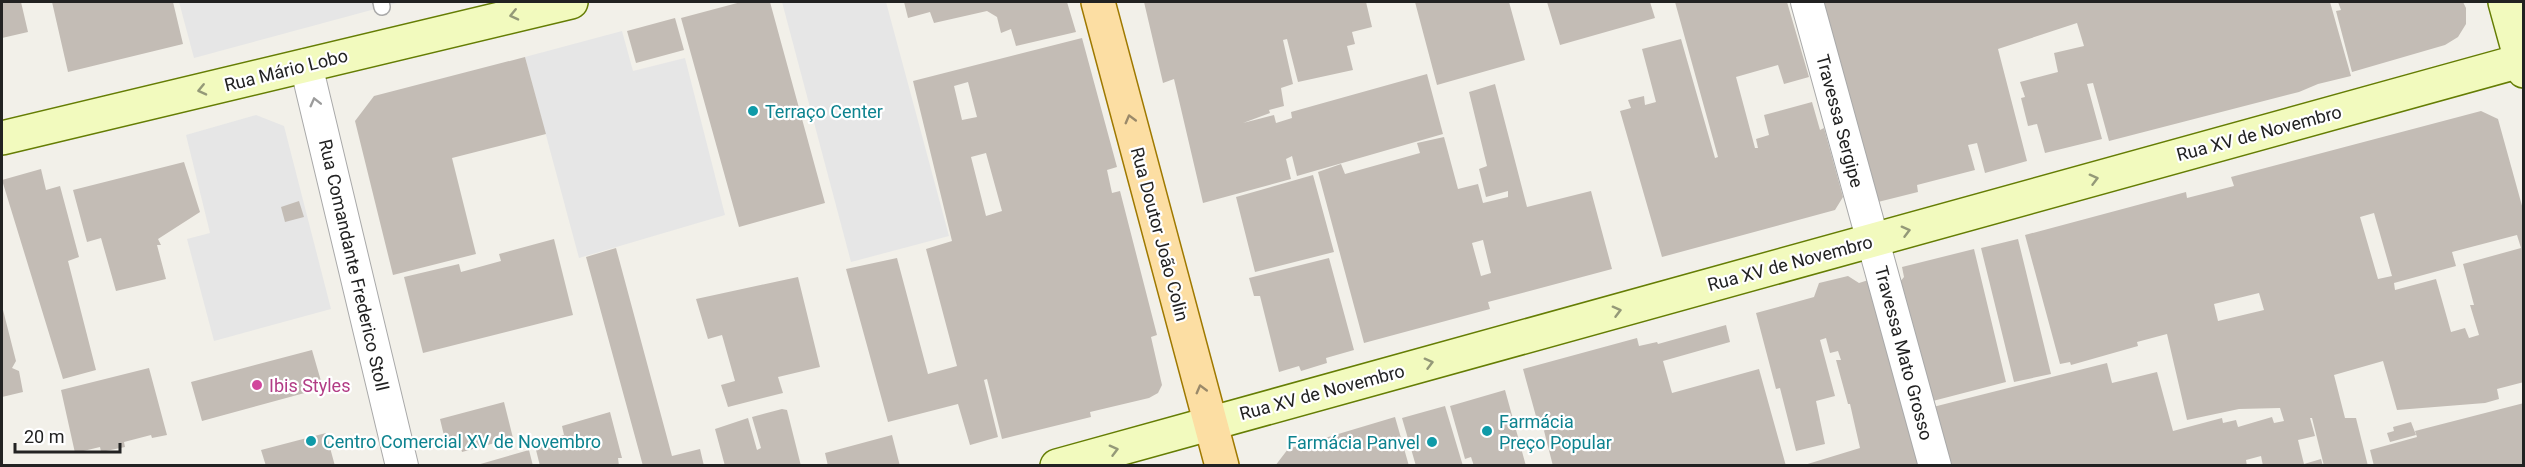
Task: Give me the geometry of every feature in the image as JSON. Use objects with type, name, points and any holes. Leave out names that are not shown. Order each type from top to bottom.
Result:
[{"type":"main road","name":"Rua Mário Lobo","points":[[2,138],[571,2]]},
{"type":"main road","name":"Rua Doutor João Colin","points":[[1098,2],[1222,465]]},
{"type":"main road","points":[[2505,2],[2523,64]]},
{"type":"main road","name":"Rua XV de Novembro","points":[[1057,465],[2523,64]]},
{"type":"street","name":"Travessa Sergipe","points":[[1807,2],[1873,240]]},
{"type":"street","name":"Rua Comandante Frederico Stoll","points":[[306,65],[402,465]]},
{"type":"street","name":"Travessa Mato Grosso","points":[[1873,240],[1935,465]]},
{"type":"shaded area","points":[[179,2],[401,2],[194,58]]},
{"type":"shaded area","points":[[782,2],[886,2],[949,236],[851,262]]},
{"type":"shaded area","points":[[622,31],[633,71],[685,58],[725,215],[579,258],[525,57]]},
{"type":"shaded area","points":[[256,115],[284,126],[331,309],[214,341],[187,239],[210,233],[186,135]]},
{"type":"building","points":[[2,2],[21,2],[28,32],[2,38]]},
{"type":"building","points":[[52,2],[173,2],[183,44],[68,72]]},
{"type":"building","name":"Terraço Center","points":[[741,2],[770,2],[825,203],[739,227],[681,18]]},
{"type":"building","points":[[904,2],[1067,2],[1076,32],[1016,46],[1011,29],[1001,33],[997,17],[987,11],[934,23],[930,12],[908,18]]},
{"type":"building","points":[[1144,2],[1366,2],[1372,27],[1352,32],[1355,44],[1347,46],[1353,70],[1298,82],[1287,39],[1283,40],[1293,84],[1281,88],[1284,106],[1269,110],[1270,113],[1243,123],[1274,115],[1276,123],[1292,118],[1291,112],[1427,74],[1443,134],[1297,176],[1292,156],[1286,159],[1291,179],[1203,203],[1174,79],[1163,83]]},
{"type":"building","points":[[1415,2],[1509,2],[1525,60],[1437,85]]},
{"type":"building","points":[[1547,2],[1650,2],[1655,18],[1560,45]]},
{"type":"building","points":[[1675,2],[1787,2],[1809,77],[1784,84],[1778,65],[1736,77],[1755,148],[1758,148],[1756,139],[1769,135],[1764,115],[1812,102],[1820,130],[1824,128],[1843,197],[1835,210],[1662,257],[1620,111],[1631,108],[1628,100],[1644,96],[1645,105],[1656,102],[1642,49],[1681,39],[1715,158],[1718,157]]},
{"type":"building","points":[[1815,2],[2330,2],[2351,76],[2318,84],[2299,92],[2109,141],[2093,83],[2087,84],[2102,139],[2045,153],[2037,124],[2028,126],[2021,98],[2025,97],[2020,82],[2058,72],[2054,53],[2084,46],[2077,23],[1998,49],[2027,161],[1985,173],[1977,143],[1968,145],[1975,170],[1917,185],[1918,192],[1870,204]]},
{"type":"building","points":[[2338,2],[2463,2],[2466,8],[2466,24],[2458,37],[2445,45],[2352,72],[2336,11],[2341,10]]},
{"type":"building","points":[[675,18],[684,50],[636,63],[627,31]]},
{"type":"building","points":[[1082,38],[1117,167],[1107,170],[1112,193],[1120,191],[1157,335],[1151,337],[1162,385],[1158,393],[1149,398],[1090,412],[1091,417],[1002,439],[987,379],[984,380],[998,437],[970,445],[958,404],[888,422],[846,269],[897,258],[928,374],[957,366],[926,249],[952,241],[913,81]],"holes":[[[968,82],[977,117],[962,120],[954,86]],[[986,153],[1002,211],[986,216],[971,157]]]},
{"type":"building","points":[[525,57],[546,134],[452,158],[476,254],[393,275],[355,121],[374,96]]},
{"type":"building","points":[[1495,84],[1527,207],[1591,191],[1612,269],[1488,302],[1490,309],[1364,343],[1318,172],[1341,164],[1345,174],[1420,153],[1417,143],[1444,137],[1458,189],[1478,184],[1483,203],[1508,197],[1508,191],[1486,197],[1479,169],[1487,166],[1469,92]],"holes":[[[1483,240],[1491,273],[1481,276],[1472,243]]]},
{"type":"building","points":[[2481,111],[2498,119],[2524,213],[2524,382],[2497,389],[2499,399],[2485,403],[2397,410],[2383,361],[2334,375],[2345,418],[2356,418],[2368,466],[2324,466],[2312,418],[2310,418],[2315,436],[2298,440],[2304,464],[2321,459],[2323,466],[2263,466],[2261,456],[2246,460],[2247,466],[1948,466],[1933,407],[2107,363],[2112,383],[2157,372],[2173,431],[2222,418],[2223,423],[2236,420],[2238,427],[2272,417],[2274,423],[2284,421],[2280,408],[2239,409],[2187,420],[2167,334],[2137,342],[2138,346],[2071,365],[2070,362],[2060,364],[2025,235],[2186,192],[2187,198],[2234,186],[2231,177]],"holes":[[[2374,213],[2392,276],[2378,279],[2360,217]],[[2517,235],[2521,248],[2463,264],[2474,305],[2470,305],[2479,335],[2469,338],[2465,328],[2451,332],[2436,279],[2395,290],[2394,283],[2456,266],[2452,252]],[[2259,293],[2264,310],[2218,321],[2214,304]]]},
{"type":"building","points":[[184,162],[200,212],[158,239],[161,245],[157,245],[166,279],[116,291],[101,238],[87,242],[73,190]]},
{"type":"building","points":[[41,169],[46,190],[60,186],[79,257],[68,261],[96,370],[63,379],[2,180]]},
{"type":"building","points":[[1313,175],[1334,252],[1255,272],[1236,197]]},
{"type":"building","points":[[299,201],[304,217],[285,222],[281,207]]},
{"type":"building","points":[[554,239],[573,315],[423,353],[404,277],[459,264],[461,272],[501,261],[499,254]]},
{"type":"building","points":[[2018,239],[2051,374],[2014,382],[1981,248]]},
{"type":"building","points":[[616,248],[672,456],[700,449],[704,466],[643,466],[586,257]]},
{"type":"building","points":[[1974,249],[2006,382],[1929,402],[1899,283],[1904,277],[1902,267]]},
{"type":"building","points":[[1329,258],[1354,350],[1326,358],[1327,363],[1301,371],[1299,366],[1279,372],[1260,296],[1254,296],[1249,278]]},
{"type":"building","points":[[1848,276],[1859,283],[1878,277],[1925,466],[1801,466],[1860,448],[1850,404],[1848,404],[1836,360],[1841,360],[1838,351],[1830,353],[1826,338],[1820,340],[1835,396],[1816,401],[1825,444],[1796,451],[1780,388],[1776,389],[1756,313],[1814,297],[1819,283]]},
{"type":"building","points":[[798,277],[820,367],[778,377],[783,393],[728,407],[721,385],[735,381],[722,335],[708,339],[696,299]]},
{"type":"building","points":[[2,306],[16,361],[12,368],[19,371],[23,392],[2,397]]},
{"type":"building","points":[[1726,325],[1730,342],[1663,361],[1672,393],[1759,369],[1786,466],[1553,466],[1541,419],[1537,420],[1523,369],[1637,338],[1639,346],[1657,342],[1658,344]]},
{"type":"building","name":"Ibis Styles","points":[[312,350],[323,388],[202,421],[191,382]]},
{"type":"building","points":[[149,368],[167,435],[152,438],[151,435],[124,442],[125,447],[101,452],[100,447],[75,453],[61,390]]},
{"type":"building","name":"Farmácia Preço Popular","points":[[1505,390],[1526,466],[1474,466],[1471,457],[1465,459],[1450,406]]},
{"type":"building","points":[[504,402],[513,438],[462,452],[459,441],[446,444],[440,419]]},
{"type":"building","points":[[2524,403],[2524,466],[2374,466],[2370,450],[2417,437],[2415,431]]},
{"type":"building","name":"Farmácia Panvel","points":[[1445,406],[1463,466],[1416,466],[1402,418]]},
{"type":"building","points":[[782,409],[787,410],[801,466],[725,466],[715,429],[748,418],[757,450],[761,448],[752,417]]},
{"type":"building","points":[[610,412],[622,458],[618,458],[619,466],[540,466],[534,442],[564,435],[562,426]]},
{"type":"building","points":[[1395,417],[1409,466],[1275,466],[1288,449]]},
{"type":"building","points":[[2411,422],[2416,435],[2390,442],[2387,433],[2394,431],[2393,427]]},
{"type":"building","name":"Centro Comercial XV de Novembro","points":[[326,433],[335,466],[266,466],[261,450]]},
{"type":"building","points":[[892,435],[900,466],[828,466],[825,453]]},
{"type":"building","points":[[529,450],[533,466],[477,466],[477,465]]},
{"type":"place","name":"Terraço Center","points":[[753,111]]},
{"type":"place","name":"Ibis Styles","points":[[257,385]]},
{"type":"place","name":"Farmácia Preço Popular","points":[[1487,431]]},
{"type":"place","name":"Centro Comercial XV de Novembro","points":[[311,441]]},
{"type":"place","name":"Farmácia Panvel","points":[[1432,442]]}]
